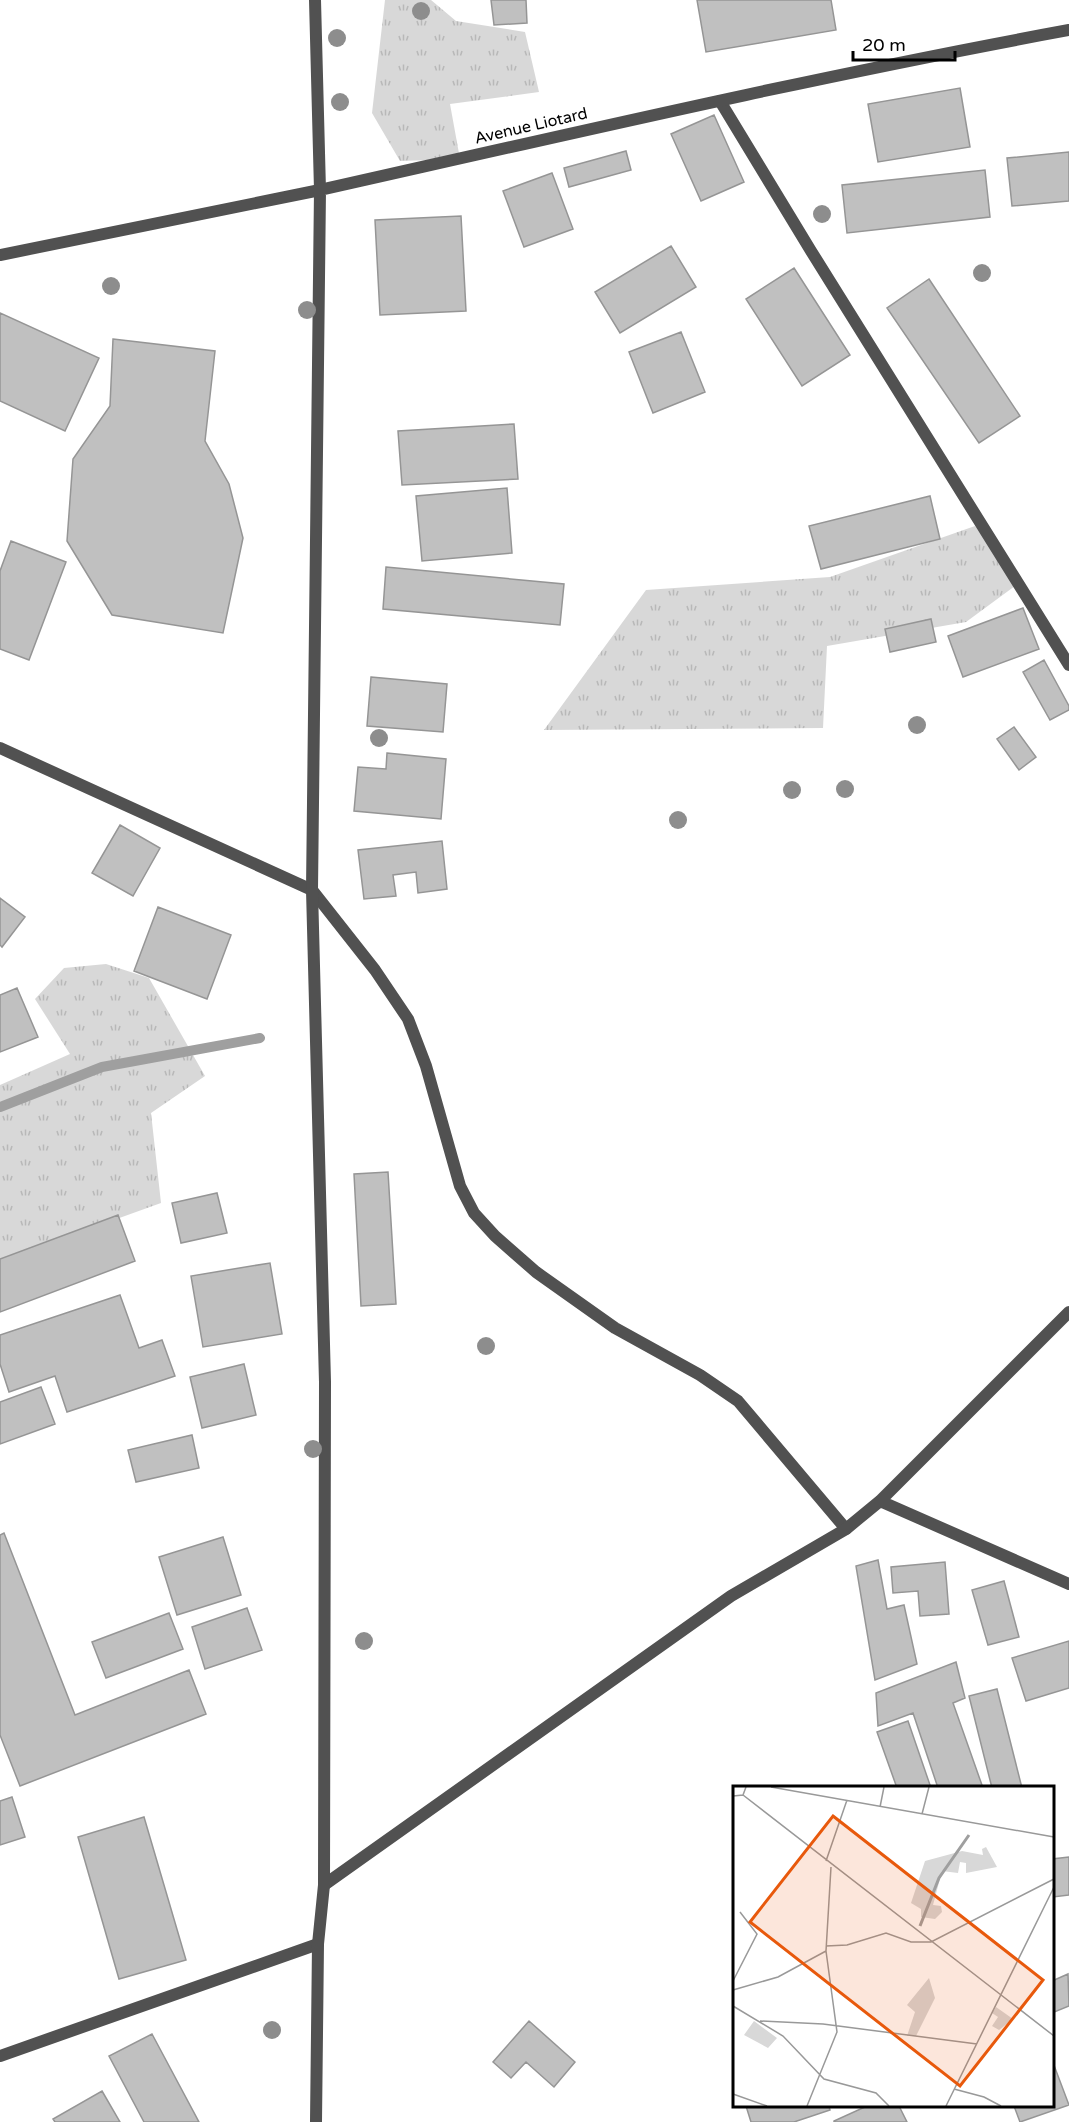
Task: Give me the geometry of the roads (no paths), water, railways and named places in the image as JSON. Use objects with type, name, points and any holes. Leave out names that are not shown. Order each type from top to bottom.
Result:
[{"type":"street","points":[[315,0],[320,190],[312,890],[325,1382],[324,1885],[318,1944],[316,2122]]},
{"type":"street","name":"Avenue Liotard","points":[[0,255],[320,190],[720,101],[1069,30]]},
{"type":"street","points":[[720,101],[1069,665]]},
{"type":"street","points":[[0,748],[312,890],[375,970],[408,1019],[426,1066],[460,1186],[474,1213],[495,1236],[536,1272],[615,1328],[700,1375],[738,1401],[846,1528]]},
{"type":"street","points":[[324,1885],[731,1596],[846,1528],[880,1501],[1069,1312]]},
{"type":"street","points":[[880,1501],[1069,1584]]},
{"type":"street","points":[[0,2056],[318,1944]]},
{"type":"waterway","points":[[0,1107],[102,1067],[260,1038]]}]
